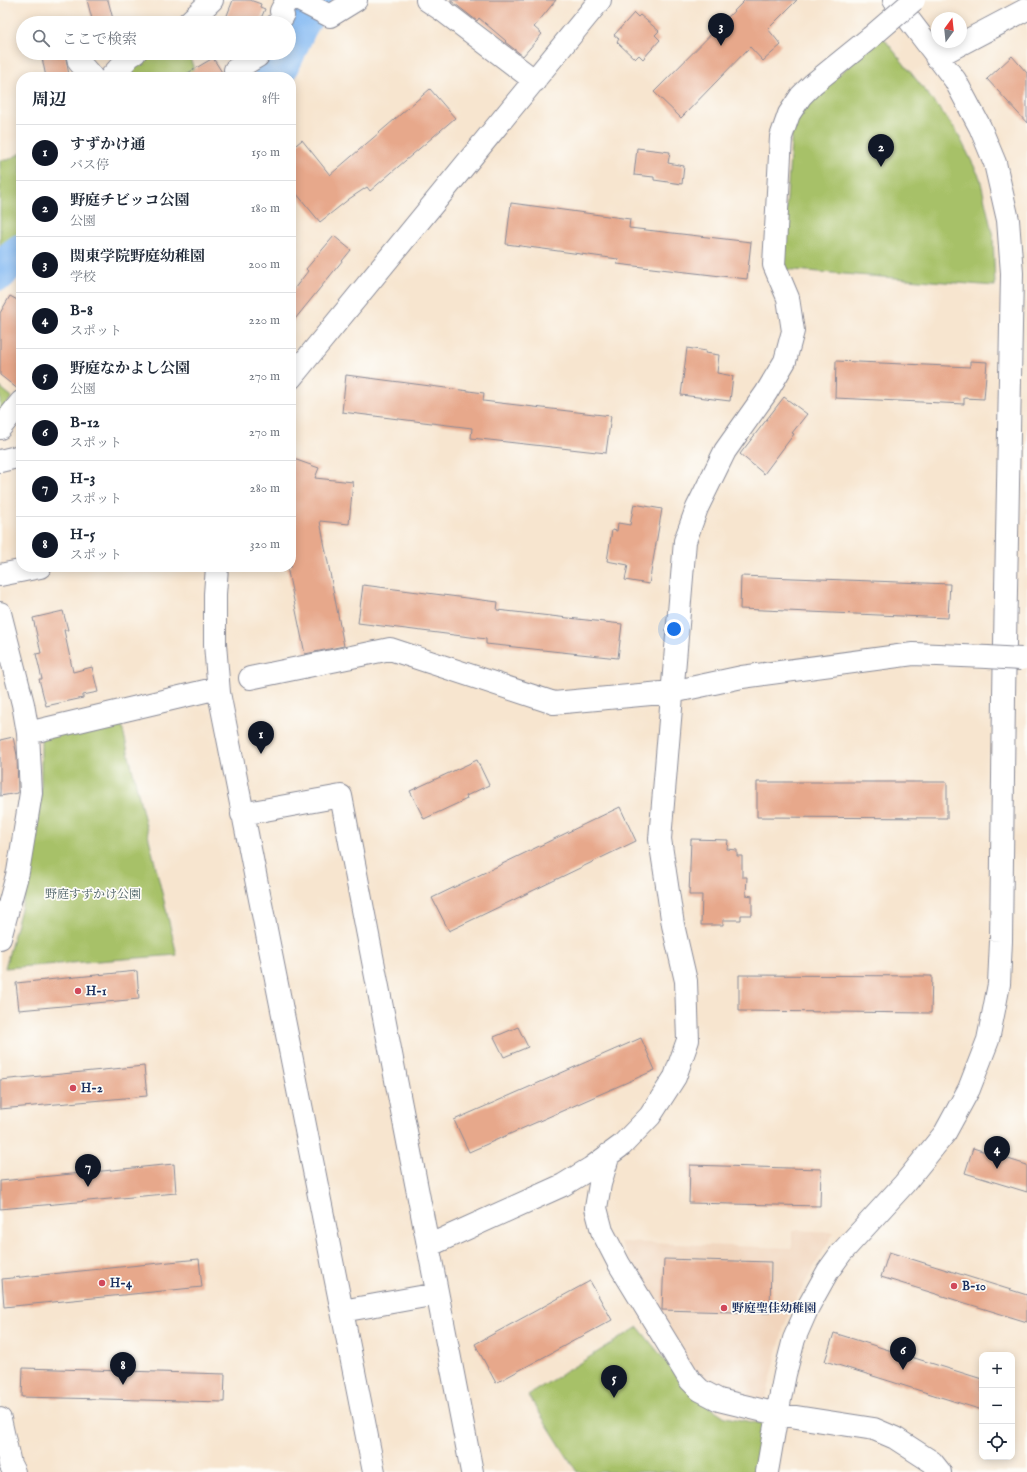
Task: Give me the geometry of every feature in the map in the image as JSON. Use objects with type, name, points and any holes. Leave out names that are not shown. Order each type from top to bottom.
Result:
[{"type":"street","points":[[195,16],[212,0]]},
{"type":"street","points":[[283,16],[281,11],[287,0]]},
{"type":"street","points":[[308,4],[330,16],[356,0]]},
{"type":"street","points":[[296,365],[535,81],[600,0]]},
{"type":"street","points":[[767,1472],[777,1414],[794,1339],[811,1300],[828,1271],[841,1253],[904,1184],[945,1133],[969,1089],[988,1040],[999,984],[1001,941],[1004,696],[1019,359],[1012,272],[1019,257],[1008,220],[995,163],[980,127],[955,80],[894,0]]},
{"type":"street","points":[[428,1246],[564,1185],[591,1168],[622,1145],[650,1116],[675,1077],[688,1040],[686,981],[673,925],[660,839],[686,541],[697,508],[725,451],[766,394],[785,361],[792,331],[788,298],[774,265],[781,137],[789,114],[801,96],[813,84],[914,0]]},
{"type":"street","points":[[440,3],[535,81]]},
{"type":"street","points":[[936,57],[1025,7]]},
{"type":"street","points":[[79,60],[88,72]]},
{"type":"street","points":[[116,72],[126,60]]},
{"type":"street","points":[[235,70],[251,60]]},
{"type":"street","points":[[0,428],[16,408]]},
{"type":"street","points":[[0,461],[16,457]]},
{"type":"street","points":[[0,575],[16,572]]},
{"type":"street","points":[[217,572],[215,644],[218,688],[374,1472]]},
{"type":"street","points":[[0,613],[23,704],[28,733],[30,793],[18,872],[0,938]]},
{"type":"street","points":[[250,678],[390,649],[554,703],[672,692],[742,677],[913,654],[1024,659]]},
{"type":"street","points":[[28,733],[218,688]]},
{"type":"street","points":[[242,814],[341,796],[472,1472]]},
{"type":"street","points":[[609,1154],[600,1184],[596,1208],[602,1231],[619,1264],[690,1380],[700,1390],[719,1400],[777,1414],[874,1429],[895,1438],[932,1462],[940,1472]]},
{"type":"street","points":[[342,1311],[438,1294]]},
{"type":"street","points":[[0,1419],[10,1464],[14,1472]]},
{"type":"shaded area","name":"野庭聖佳幼稚園","points":[[792,1230],[834,1232],[796,1299],[784,1326],[765,1402],[714,1387],[691,1373],[620,1242],[792,1248]]},
{"type":"green space","points":[[882,36],[956,130],[980,178],[993,237],[995,286],[782,269],[792,129],[797,112]]},
{"type":"green space","points":[[137,60],[191,60],[193,72],[126,72],[133,62]]},
{"type":"green space","points":[[16,156],[16,246],[0,260],[0,160],[8,160]]},
{"type":"green space","points":[[0,387],[12,397],[0,413]]},
{"type":"green space","name":"野庭すずかけ公園","points":[[120,718],[177,955],[5,968],[28,883],[41,795],[41,738]]},
{"type":"green space","points":[[638,1327],[672,1369],[700,1400],[725,1417],[763,1424],[756,1472],[577,1472],[528,1395]]},
{"type":"building","points":[[87,0],[108,0],[112,16],[91,16]]},
{"type":"building","points":[[233,0],[250,0],[261,4],[260,7],[265,9],[262,16],[227,16]]},
{"type":"building","points":[[450,0],[556,0],[534,27],[542,34],[523,56],[479,18],[477,21]]},
{"type":"building","points":[[745,0],[797,0],[768,29],[781,45],[763,61],[750,47],[681,118],[654,92]]},
{"type":"building","points":[[634,13],[638,17],[640,15],[659,31],[655,35],[660,40],[643,59],[639,55],[635,59],[617,42],[619,39],[614,35]]},
{"type":"building","points":[[1012,56],[1027,73],[1027,123],[987,79]]},
{"type":"building","points":[[42,60],[66,60],[68,72],[45,72]]},
{"type":"building","points":[[210,60],[214,60],[222,72],[189,72]]},
{"type":"building","points":[[430,89],[455,118],[370,191],[367,187],[320,222],[296,193],[296,145],[302,140],[330,175]]},
{"type":"building","points":[[637,148],[670,152],[668,163],[684,166],[682,184],[654,180],[654,177],[634,175]]},
{"type":"building","points":[[511,203],[630,219],[629,228],[751,242],[747,279],[617,264],[618,259],[506,244]]},
{"type":"building","points":[[334,236],[351,250],[296,318],[296,287],[308,271],[306,269]]},
{"type":"building","points":[[10,296],[16,299],[16,388],[0,375],[0,313]]},
{"type":"building","points":[[687,348],[719,355],[717,373],[733,376],[730,401],[681,395]]},
{"type":"building","points":[[836,361],[970,367],[970,361],[987,362],[984,399],[964,398],[964,404],[835,398]]},
{"type":"building","points":[[346,375],[484,393],[483,401],[611,416],[606,453],[471,438],[472,428],[342,412]]},
{"type":"building","points":[[784,397],[807,414],[764,474],[740,454]]},
{"type":"building","points":[[296,460],[319,468],[315,478],[353,482],[349,524],[320,521],[344,646],[305,654],[288,572],[296,572]]},
{"type":"building","points":[[634,504],[662,509],[649,584],[625,580],[628,565],[607,561],[612,530],[617,531],[618,523],[630,525]]},
{"type":"building","points":[[741,576],[950,584],[948,618],[740,609]]},
{"type":"building","points":[[363,585],[498,602],[497,610],[622,624],[618,658],[486,644],[486,639],[358,623]]},
{"type":"building","points":[[63,611],[68,630],[64,630],[73,672],[92,667],[98,692],[83,695],[83,698],[46,706],[39,679],[42,679],[36,654],[41,653],[33,618]]},
{"type":"building","points":[[13,737],[17,755],[18,793],[0,796],[0,740]]},
{"type":"building","points":[[477,760],[489,785],[466,796],[467,799],[424,819],[410,791]]},
{"type":"building","points":[[757,782],[947,782],[947,818],[757,817]]},
{"type":"building","points":[[620,807],[636,841],[449,931],[432,898]]},
{"type":"building","points":[[691,839],[728,840],[727,849],[737,850],[737,856],[742,856],[742,877],[747,877],[746,895],[752,896],[752,915],[741,915],[741,920],[723,920],[723,925],[701,925],[702,895],[689,895]]},
{"type":"building","name":"H-1","points":[[137,971],[139,999],[19,1010],[16,983]]},
{"type":"building","points":[[739,975],[932,976],[931,1013],[739,1011]]},
{"type":"building","points":[[518,1027],[528,1047],[504,1057],[494,1037]]},
{"type":"building","points":[[641,1038],[655,1070],[469,1152],[454,1120]]},
{"type":"building","name":"H-2","points":[[144,1066],[147,1096],[0,1109],[0,1080]]},
{"type":"building","points":[[973,1148],[1027,1165],[1027,1192],[965,1173]]},
{"type":"building","points":[[174,1164],[176,1193],[0,1209],[0,1181]]},
{"type":"building","points":[[690,1165],[821,1169],[820,1206],[689,1203]]},
{"type":"building","name":"B-10","points":[[889,1252],[1027,1295],[1027,1322],[881,1277]]},
{"type":"building","name":"H-4","points":[[199,1259],[202,1287],[4,1307],[2,1279]]},
{"type":"building","points":[[664,1259],[771,1262],[770,1313],[662,1310]]},
{"type":"building","points":[[590,1281],[612,1320],[496,1383],[475,1344]]},
{"type":"building","points":[[834,1333],[979,1378],[979,1409],[825,1361]]},
{"type":"building","points":[[23,1368],[225,1374],[224,1402],[22,1397]]},
{"type":"waterway","points":[[296,35],[315,0]]},
{"type":"waterway","points":[[276,72],[284,60]]},
{"type":"waterway","points":[[0,273],[16,255]]},
{"type":"place","name":"関東学院野庭幼稚園","points":[[721,46]]},
{"type":"place","name":"野庭チビッコ公園","points":[[881,167]]},
{"type":"place","name":"すずかけ通","points":[[261,754]]},
{"type":"place","name":"H-1","points":[[78,991]]},
{"type":"place","name":"H-2","points":[[73,1088]]},
{"type":"place","name":"B-8","points":[[997,1169]]},
{"type":"place","name":"H-3","points":[[88,1187]]},
{"type":"place","name":"H-4","points":[[102,1283]]},
{"type":"place","name":"B-10","points":[[954,1286]]},
{"type":"place","name":"野庭聖佳幼稚園","points":[[724,1308]]},
{"type":"place","name":"B-12","points":[[903,1370]]},
{"type":"place","name":"H-5","points":[[123,1385]]},
{"type":"place","name":"野庭なかよし公園","points":[[614,1398]]}]
